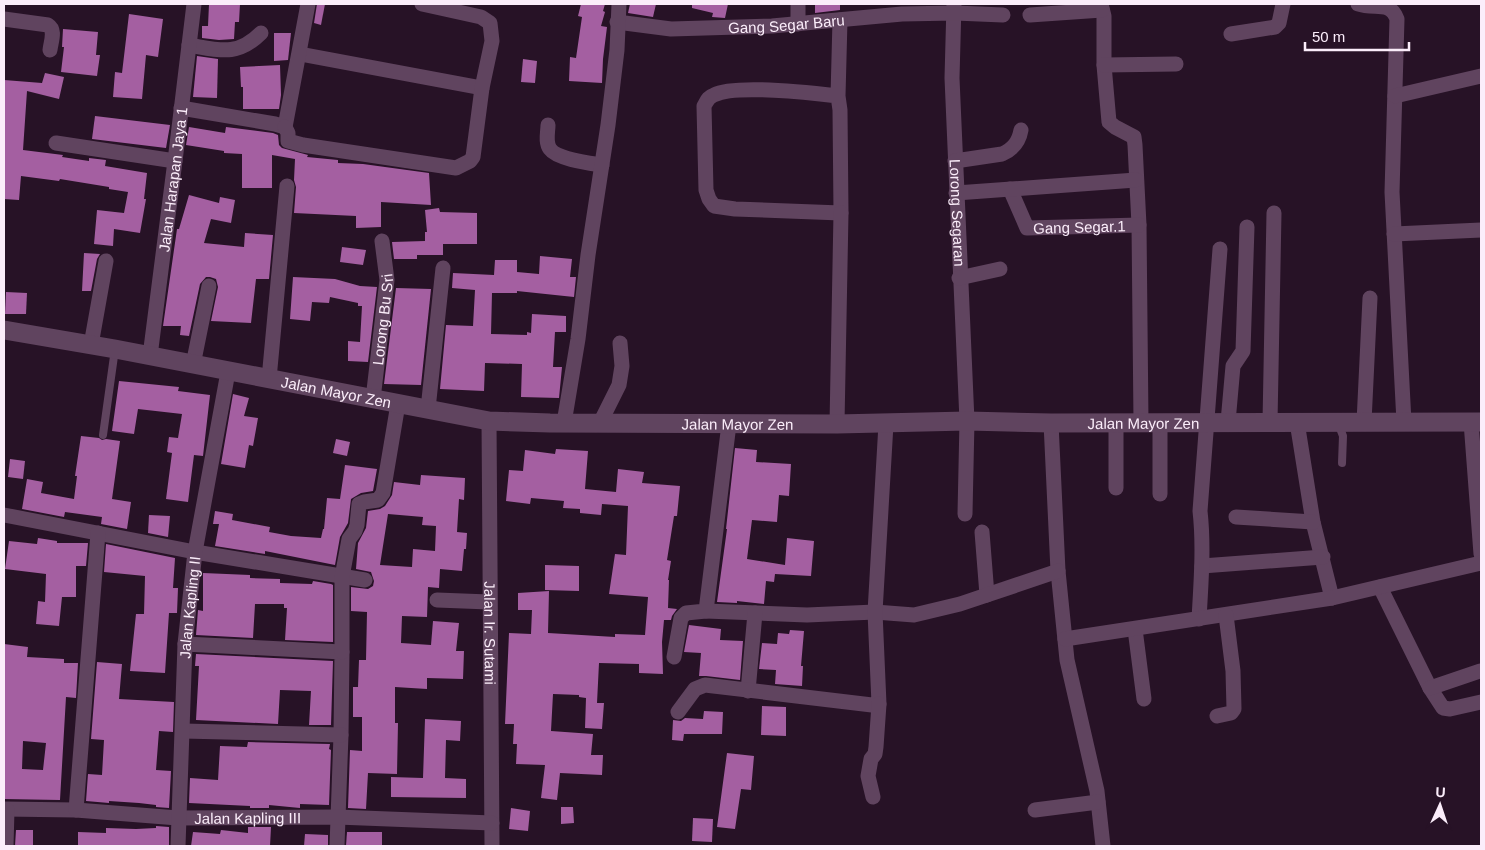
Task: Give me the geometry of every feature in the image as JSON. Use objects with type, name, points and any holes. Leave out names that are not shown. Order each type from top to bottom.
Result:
[{"type":"street","name":"Jalan Harapan Jaya 1","points":[[150,356],[176,161],[194,4]]},
{"type":"street","points":[[308,4],[285,127],[288,133],[288,141],[303,145],[456,168],[470,161],[472,157],[482,88],[492,41],[490,22],[481,17],[422,4]]},
{"type":"street","points":[[564,423],[578,339],[588,255],[602,166],[617,50],[619,4]]},
{"type":"street","points":[[798,4],[798,24]]},
{"type":"street","points":[[1231,34],[1275,27],[1279,23],[1283,4]]},
{"type":"street","points":[[1358,4],[1388,7],[1394,10],[1397,19],[1392,192],[1404,422]]},
{"type":"street","points":[[1030,15],[1102,7],[1104,16],[1104,65],[1109,122],[1115,128],[1134,136],[1139,225],[1141,422]]},
{"type":"street","name":"Gang Segar Baru","points":[[617,22],[671,29],[772,26],[954,8],[1003,15]]},
{"type":"street","name":"Lorong Segaran","points":[[954,8],[952,78],[966,421],[965,514]]},
{"type":"street","points":[[4,20],[51,26],[53,30],[50,50]]},
{"type":"street","points":[[837,424],[841,213],[840,110],[838,96],[840,20]]},
{"type":"street","points":[[189,46],[226,51],[234,50],[245,46],[261,33]]},
{"type":"street","points":[[300,54],[482,88]]},
{"type":"street","points":[[1104,65],[1176,64]]},
{"type":"street","points":[[1395,96],[1481,76]]},
{"type":"street","points":[[838,96],[808,92],[742,90],[715,94],[708,98],[704,106],[706,190],[709,200],[714,206],[735,209],[841,213]]},
{"type":"street","points":[[181,108],[285,127]]},
{"type":"street","points":[[548,125],[547,142],[555,154],[602,166]]},
{"type":"street","points":[[955,161],[1002,154],[1009,151],[1019,138],[1021,130]]},
{"type":"street","points":[[56,143],[176,161]]},
{"type":"street","points":[[956,193],[1136,180]]},
{"type":"street","points":[[269,379],[287,186]]},
{"type":"street","name":"Gang Segar.1","points":[[1010,189],[1027,228],[1139,225]]},
{"type":"street","points":[[1270,422],[1274,213]]},
{"type":"street","points":[[1228,422],[1233,366],[1243,351],[1247,227]]},
{"type":"street","points":[[1394,234],[1481,230]]},
{"type":"street","name":"Lorong Bu Sri","points":[[373,399],[387,280],[382,241]]},
{"type":"street","points":[[1199,619],[1202,566],[1200,511],[1220,249]]},
{"type":"street","points":[[91,345],[106,260]]},
{"type":"street","points":[[428,409],[443,268]]},
{"type":"street","points":[[959,278],[1000,269]]},
{"type":"street","points":[[193,365],[206,294],[210,286]]},
{"type":"street","points":[[1364,422],[1370,298]]},
{"type":"street","name":"Jalan Mayor Zen","points":[[4,330],[489,421],[730,424],[886,424],[966,421],[1051,423],[1476,422]]},
{"type":"street","points":[[600,423],[619,385],[622,366],[620,343]]},
{"type":"street","name":"Jalan Kapling II","points":[[178,846],[185,644],[195,552],[228,372]]},
{"type":"street","points":[[336,846],[341,735],[342,577],[349,539],[356,530],[359,504],[378,500],[382,493],[398,404]]},
{"type":"street","name":"Jalan Ir. Sutami","points":[[489,421],[492,846]]},
{"type":"street","points":[[1160,422],[1160,494]]},
{"type":"street","points":[[1297,422],[1313,522],[1332,598]]},
{"type":"street","points":[[1476,422],[1481,554]]},
{"type":"street","points":[[1051,423],[1058,571],[1067,660],[1098,802],[1103,846]]},
{"type":"street","points":[[1116,423],[1116,488]]},
{"type":"street","points":[[706,611],[730,424]]},
{"type":"street","points":[[873,797],[868,776],[871,759],[875,754],[879,704],[875,612],[886,424]]},
{"type":"street","points":[[4,516],[195,552],[365,580]]},
{"type":"street","points":[[1236,517],[1313,522]]},
{"type":"street","points":[[982,532],[987,595]]},
{"type":"street","points":[[76,810],[98,533]]},
{"type":"street","points":[[1202,566],[1323,557]]},
{"type":"street","points":[[1065,639],[1332,598],[1481,563]]},
{"type":"street","points":[[674,658],[681,618],[686,613],[706,611],[807,615],[875,612],[914,615],[960,604],[1058,571]]},
{"type":"street","points":[[1380,587],[1430,688],[1443,708],[1450,709],[1481,702]]},
{"type":"street","points":[[437,600],[489,602]]},
{"type":"street","points":[[748,691],[755,613]]},
{"type":"street","points":[[1217,716],[1231,713],[1234,709],[1233,671],[1226,615]]},
{"type":"street","points":[[1135,629],[1144,699]]},
{"type":"street","points":[[185,644],[342,652]]},
{"type":"street","points":[[1430,688],[1480,672]]},
{"type":"street","points":[[678,712],[699,686],[872,705],[879,704]]},
{"type":"street","points":[[183,731],[341,735]]},
{"type":"street","points":[[1035,810],[1098,802]]},
{"type":"street","points":[[5,810],[6,846]]},
{"type":"street","name":"Jalan Kapling III","points":[[5,810],[76,810],[178,818],[337,817],[492,823]]},
{"type":"lane","points":[[103,435],[115,350]]},
{"type":"lane","points":[[1338,422],[1343,436],[1342,463]]},
{"type":"building","points":[[209,4],[240,4],[239,22],[235,22],[234,39],[202,38],[202,26],[208,26]]},
{"type":"building","points":[[317,4],[325,4],[321,25],[314,23]]},
{"type":"building","points":[[581,4],[605,4],[601,26],[607,27],[602,83],[569,81],[570,57],[576,58],[582,17],[578,16]]},
{"type":"building","points":[[630,4],[656,4],[653,17],[628,13]]},
{"type":"building","points":[[692,4],[728,4],[725,18],[712,17],[713,13],[692,8]]},
{"type":"building","points":[[815,4],[840,4],[840,10],[815,13]]},
{"type":"building","points":[[129,14],[163,19],[158,57],[146,55],[142,99],[113,97],[115,72],[122,73]]},
{"type":"building","points":[[63,29],[98,32],[96,55],[100,55],[97,76],[61,72],[64,47],[62,47]]},
{"type":"building","points":[[274,33],[291,33],[288,60],[274,61]]},
{"type":"building","points":[[197,56],[218,59],[217,98],[193,97]]},
{"type":"building","points":[[523,59],[537,61],[535,83],[521,82]]},
{"type":"building","points":[[280,65],[281,95],[279,109],[243,109],[243,87],[241,87],[240,67]]},
{"type":"building","points":[[45,73],[64,77],[59,99],[27,91],[23,150],[63,155],[62,157],[89,161],[89,158],[106,160],[105,166],[147,173],[144,199],[146,199],[140,233],[114,229],[113,246],[94,244],[97,210],[124,213],[128,192],[109,189],[109,187],[60,179],[59,181],[21,176],[19,200],[4,199],[4,80],[42,83]]},
{"type":"building","points":[[95,116],[170,125],[166,148],[92,139]]},
{"type":"building","points":[[189,127],[225,133],[226,127],[273,133],[278,135],[279,145],[282,148],[308,155],[307,157],[338,160],[338,163],[363,164],[429,173],[431,205],[381,202],[381,227],[356,228],[356,216],[294,213],[296,187],[294,180],[295,159],[272,155],[272,188],[242,188],[242,154],[224,153],[224,151],[186,145]]},
{"type":"building","points":[[189,195],[219,203],[220,197],[235,200],[231,223],[211,219],[204,243],[244,247],[245,233],[273,235],[269,279],[256,279],[251,323],[211,321],[218,287],[216,279],[206,277],[200,284],[189,336],[180,335],[181,326],[163,326],[177,229],[179,229]]},
{"type":"building","points":[[439,208],[440,212],[477,213],[477,244],[443,244],[443,255],[417,255],[417,259],[394,259],[392,242],[425,241],[425,232],[427,232],[425,210]]},
{"type":"building","points":[[342,247],[366,250],[363,265],[340,262]]},
{"type":"building","points":[[84,253],[100,254],[97,259],[91,291],[82,291]]},
{"type":"building","points":[[540,256],[572,259],[570,277],[576,277],[574,297],[517,291],[517,293],[492,293],[491,334],[527,335],[527,332],[531,333],[532,314],[566,316],[566,332],[555,332],[553,367],[562,367],[559,398],[521,397],[522,364],[485,363],[484,391],[440,389],[446,325],[473,326],[475,290],[452,288],[453,273],[494,275],[495,260],[517,260],[517,272],[539,274]]},
{"type":"building","points":[[293,277],[335,279],[360,286],[377,287],[368,362],[348,361],[348,341],[360,342],[362,306],[358,306],[358,303],[330,297],[329,303],[312,302],[310,321],[290,319]]},
{"type":"building","points":[[396,288],[431,289],[421,385],[384,384]]},
{"type":"building","points":[[6,292],[27,293],[26,314],[5,314]]},
{"type":"building","points":[[119,381],[179,387],[178,391],[210,395],[203,456],[194,455],[188,502],[166,499],[172,453],[167,452],[169,437],[178,438],[182,414],[138,409],[134,434],[112,431]]},
{"type":"building","points":[[233,394],[249,398],[244,416],[258,418],[253,446],[249,445],[245,468],[221,464]]},
{"type":"building","points":[[81,436],[120,441],[112,499],[131,502],[127,529],[101,524],[102,517],[65,512],[64,517],[22,509],[27,479],[43,482],[41,493],[74,499],[77,476],[75,476]]},
{"type":"building","points":[[336,439],[350,442],[347,456],[333,453]]},
{"type":"building","points":[[735,448],[757,450],[756,462],[791,464],[789,496],[779,495],[777,522],[752,520],[747,559],[785,565],[787,538],[814,541],[811,576],[775,574],[774,582],[766,581],[764,604],[737,601],[737,603],[717,602]]},
{"type":"building","points":[[556,449],[588,451],[585,489],[616,492],[618,469],[644,472],[642,483],[680,486],[677,516],[674,516],[667,560],[671,561],[668,580],[668,608],[677,609],[671,620],[664,620],[662,642],[663,674],[639,673],[639,664],[599,663],[597,703],[604,703],[602,729],[585,728],[586,698],[579,697],[579,695],[553,694],[551,731],[593,734],[591,755],[603,755],[602,775],[560,773],[557,800],[541,798],[545,765],[516,764],[517,744],[513,744],[514,724],[505,724],[509,633],[531,634],[532,610],[518,610],[518,593],[549,591],[548,633],[615,637],[615,634],[645,635],[648,597],[609,594],[615,554],[626,555],[628,506],[602,504],[601,515],[580,513],[580,509],[563,508],[564,501],[531,498],[530,504],[506,501],[509,470],[523,471],[525,450],[555,454]]},
{"type":"building","points":[[10,459],[25,461],[23,479],[8,477]]},
{"type":"building","points":[[345,465],[377,469],[373,491],[361,493],[351,499],[348,523],[340,537],[335,565],[265,551],[265,554],[215,546],[219,524],[213,524],[215,511],[233,514],[232,520],[270,527],[269,532],[321,538],[324,529],[327,498],[340,499]]},
{"type":"building","points":[[421,475],[465,478],[464,500],[459,499],[457,532],[467,533],[466,549],[464,549],[462,571],[440,569],[439,588],[428,587],[427,617],[402,616],[401,643],[431,645],[433,621],[459,623],[456,651],[464,651],[463,679],[427,678],[427,689],[395,687],[395,723],[398,723],[397,774],[368,773],[366,809],[348,808],[350,750],[362,751],[362,717],[353,717],[353,687],[358,687],[359,660],[366,660],[367,612],[351,611],[351,587],[368,589],[373,586],[374,581],[371,572],[356,569],[358,543],[366,528],[368,511],[385,506],[392,495],[394,482],[420,485]],"holes":[[[388,514],[423,517],[422,525],[436,526],[435,551],[413,549],[412,567],[380,565]]]},
{"type":"building","points":[[149,515],[170,516],[168,537],[148,533]]},
{"type":"building","points":[[38,538],[57,541],[57,543],[88,543],[86,566],[76,566],[76,597],[62,597],[59,626],[36,624],[38,601],[45,602],[46,574],[5,569],[9,541],[37,544]]},
{"type":"building","points":[[106,544],[175,558],[173,588],[178,588],[177,613],[169,613],[165,673],[130,671],[136,614],[144,614],[145,576],[104,572]]},
{"type":"building","points":[[545,565],[579,566],[579,591],[545,590]]},
{"type":"building","points":[[203,573],[250,575],[250,578],[280,579],[280,583],[312,584],[313,581],[333,585],[333,642],[285,640],[287,608],[284,608],[284,604],[255,604],[253,638],[196,635],[198,610],[203,611]]},
{"type":"building","points":[[689,625],[721,629],[720,640],[743,641],[740,680],[699,676],[701,653],[684,652]]},
{"type":"building","points":[[790,630],[804,631],[801,666],[803,666],[802,686],[775,684],[776,670],[759,669],[762,643],[777,644],[778,633],[789,634]]},
{"type":"building","points":[[4,644],[28,647],[27,657],[64,659],[64,663],[78,663],[76,698],[66,697],[60,800],[4,799]],"holes":[[[23,741],[46,743],[43,770],[22,769]]]},
{"type":"building","points":[[196,654],[333,661],[331,725],[309,725],[311,691],[280,690],[278,724],[196,720],[199,666],[195,666]]},
{"type":"building","points":[[97,662],[122,664],[119,699],[174,702],[173,732],[159,731],[156,770],[171,771],[169,808],[139,803],[86,801],[88,774],[102,775],[104,740],[91,739]]},
{"type":"building","points":[[762,706],[786,707],[786,736],[761,735]]},
{"type":"building","points":[[704,711],[723,712],[722,734],[684,734],[683,741],[672,740],[673,720],[681,721],[685,718],[703,719]]},
{"type":"building","points":[[425,719],[461,721],[460,741],[446,740],[445,778],[466,779],[466,798],[391,797],[391,777],[423,778]]},
{"type":"building","points":[[248,742],[330,744],[329,805],[300,804],[300,808],[269,805],[269,808],[250,808],[250,806],[189,803],[190,778],[218,780],[220,746],[247,747]]},
{"type":"building","points":[[727,753],[754,756],[751,790],[741,789],[735,829],[717,827]]},
{"type":"building","points":[[561,807],[573,807],[574,823],[561,824]]},
{"type":"building","points":[[511,808],[530,811],[528,831],[509,829]]},
{"type":"building","points":[[693,818],[713,819],[712,842],[692,841]]},
{"type":"building","points":[[156,826],[169,827],[169,846],[78,846],[78,832],[106,833],[106,828],[136,829],[156,828]]},
{"type":"building","points":[[248,827],[271,827],[270,846],[191,846],[193,832],[220,834],[221,830],[248,833]]},
{"type":"building","points":[[16,830],[33,830],[33,846],[15,846]]},
{"type":"building","points":[[347,832],[382,832],[382,846],[346,846]]},
{"type":"building","points":[[305,834],[328,835],[328,846],[304,846]]}]
